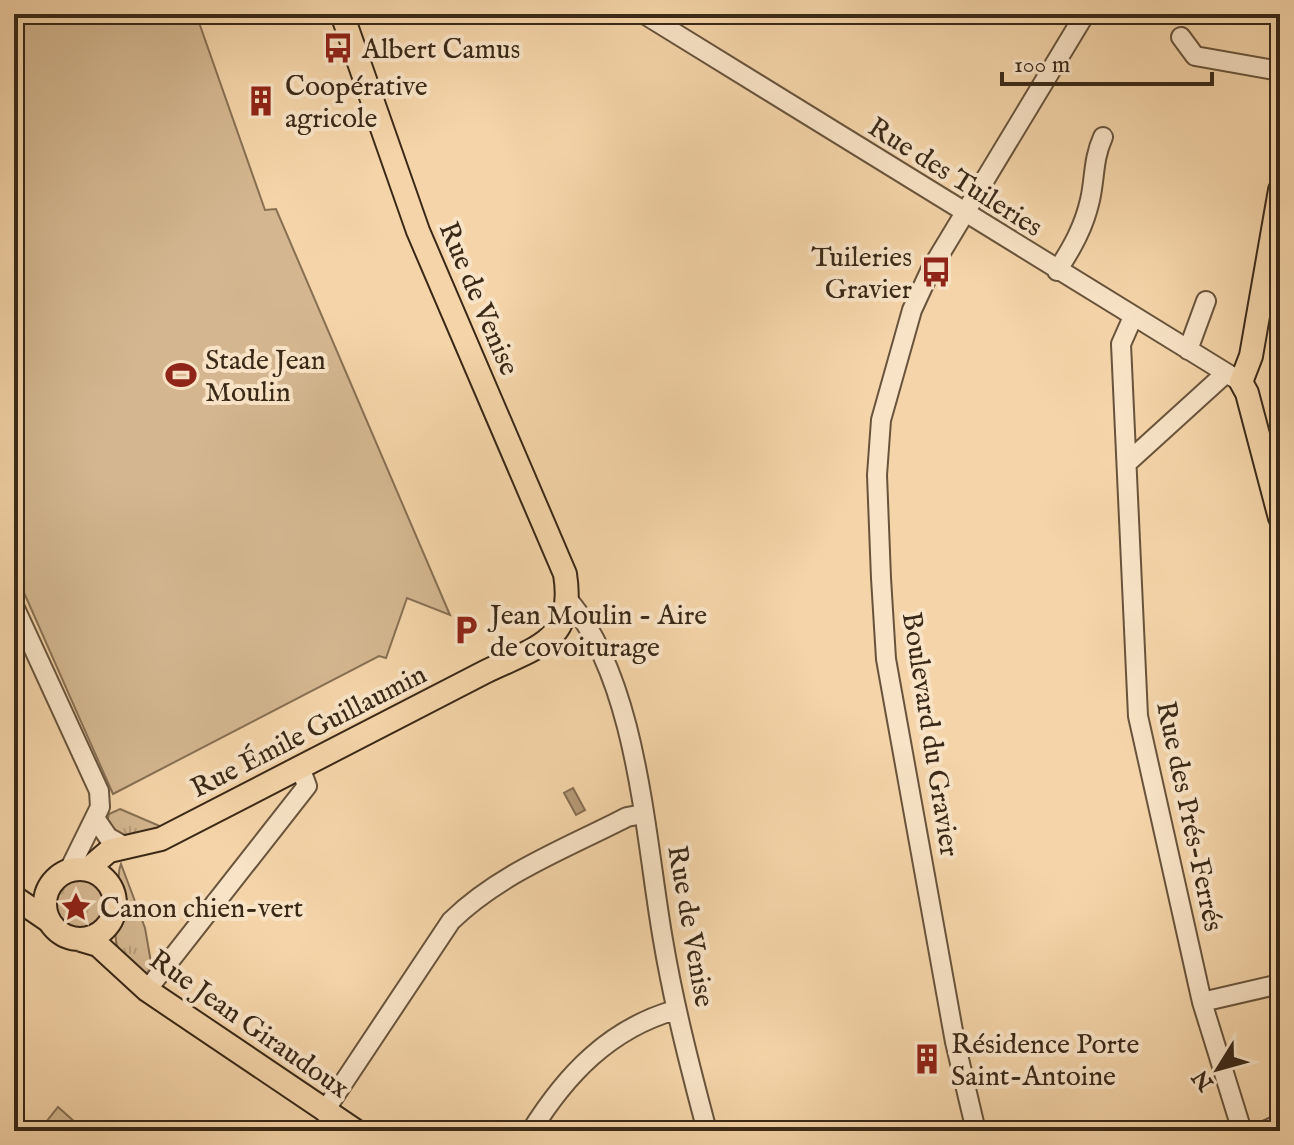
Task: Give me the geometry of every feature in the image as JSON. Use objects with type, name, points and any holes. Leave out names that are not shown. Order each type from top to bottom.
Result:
[{"type":"main road","name":"Rue de Venise","points":[[342,14],[418,231],[553,544],[565,574],[570,602]]},
{"type":"main road","points":[[1280,190],[1251,356],[1233,377],[1247,393],[1280,518]]},
{"type":"main road","name":"Rue Émile Guillaumin","points":[[80,869],[109,851],[161,839],[517,656],[551,627],[557,580],[553,544]]},
{"type":"main road","points":[[551,627],[570,602]]},
{"type":"main road","points":[[14,895],[49,921],[57,931],[81,940],[104,930],[112,920],[116,907],[109,883],[124,846]]},
{"type":"main road","points":[[49,921],[45,911],[47,890],[52,881],[80,869],[109,883]]},
{"type":"main road","points":[[14,895],[47,890]]},
{"type":"main road","name":"Rue Jean Giraudoux","points":[[112,920],[115,959]]},
{"type":"main road","name":"Rue Jean Giraudoux","points":[[81,940],[98,945],[147,990],[356,1131]]},
{"type":"street","name":"Rue des Tuileries","points":[[644,14],[1233,377]]},
{"type":"street","name":"Boulevard du Gravier","points":[[976,1131],[955,1042],[886,659],[877,475],[881,420],[912,310],[964,214],[1085,14]]},
{"type":"street","points":[[1181,37],[1195,56],[1280,71]]},
{"type":"street","points":[[1057,271],[1084,223],[1091,197],[1094,157],[1103,137]]},
{"type":"street","points":[[1188,350],[1206,301]]},
{"type":"street","name":"Rue des Prés-Ferrés","points":[[1133,317],[1121,344],[1138,716],[1202,1002],[1242,1131]]},
{"type":"street","points":[[1127,463],[1233,377]]},
{"type":"street","name":"Rue de Venise","points":[[570,602],[588,624],[628,726],[675,1010],[707,1131]]},
{"type":"street","points":[[14,606],[99,791],[100,807],[80,843],[80,869]]},
{"type":"street","points":[[551,627],[580,629],[594,640]]},
{"type":"street","points":[[147,990],[307,786],[300,767]]},
{"type":"street","points":[[324,1112],[451,921],[470,902],[493,885],[600,830],[627,817],[643,814]]},
{"type":"street","points":[[95,818],[108,837],[124,846]]},
{"type":"street","points":[[1202,1002],[1280,984]]},
{"type":"street","points":[[531,1131],[558,1087],[585,1059],[609,1041],[675,1010]]},
{"type":"street","points":[[1264,1131],[1280,1124]]},
{"type":"green space","name":"Stade Jean Moulin","points":[[14,14],[196,14],[265,210],[276,209],[450,615],[407,598],[386,658],[379,656],[113,794],[14,570]]},
{"type":"green space","points":[[120,809],[162,827],[125,836],[113,833],[107,822],[109,814]]},
{"type":"green space","points":[[121,864],[145,928],[152,968],[142,978],[127,963],[117,945],[116,931],[122,907]]},
{"type":"green space","points":[[80,876],[99,884],[107,903],[99,922],[80,930],[61,922],[53,903],[61,884]]},
{"type":"green space","points":[[58,1107],[85,1131],[39,1131]]},
{"type":"water","points":[[573,788],[585,810],[576,815],[564,793]]},
{"type":"place","name":"Albert Camus","points":[[338,48]]},
{"type":"place","name":"Coopérative agricole","points":[[261,101]]},
{"type":"place","name":"Tuileries Gravier","points":[[936,272]]},
{"type":"place","name":"Stade Jean Moulin","points":[[181,375]]},
{"type":"place","name":"Jean Moulin - Aire de covoiturage","points":[[466,630]]},
{"type":"place","name":"Canon chien-vert","points":[[76,907]]},
{"type":"place","name":"Résidence Porte Saint-Antoine","points":[[927,1059]]}]
